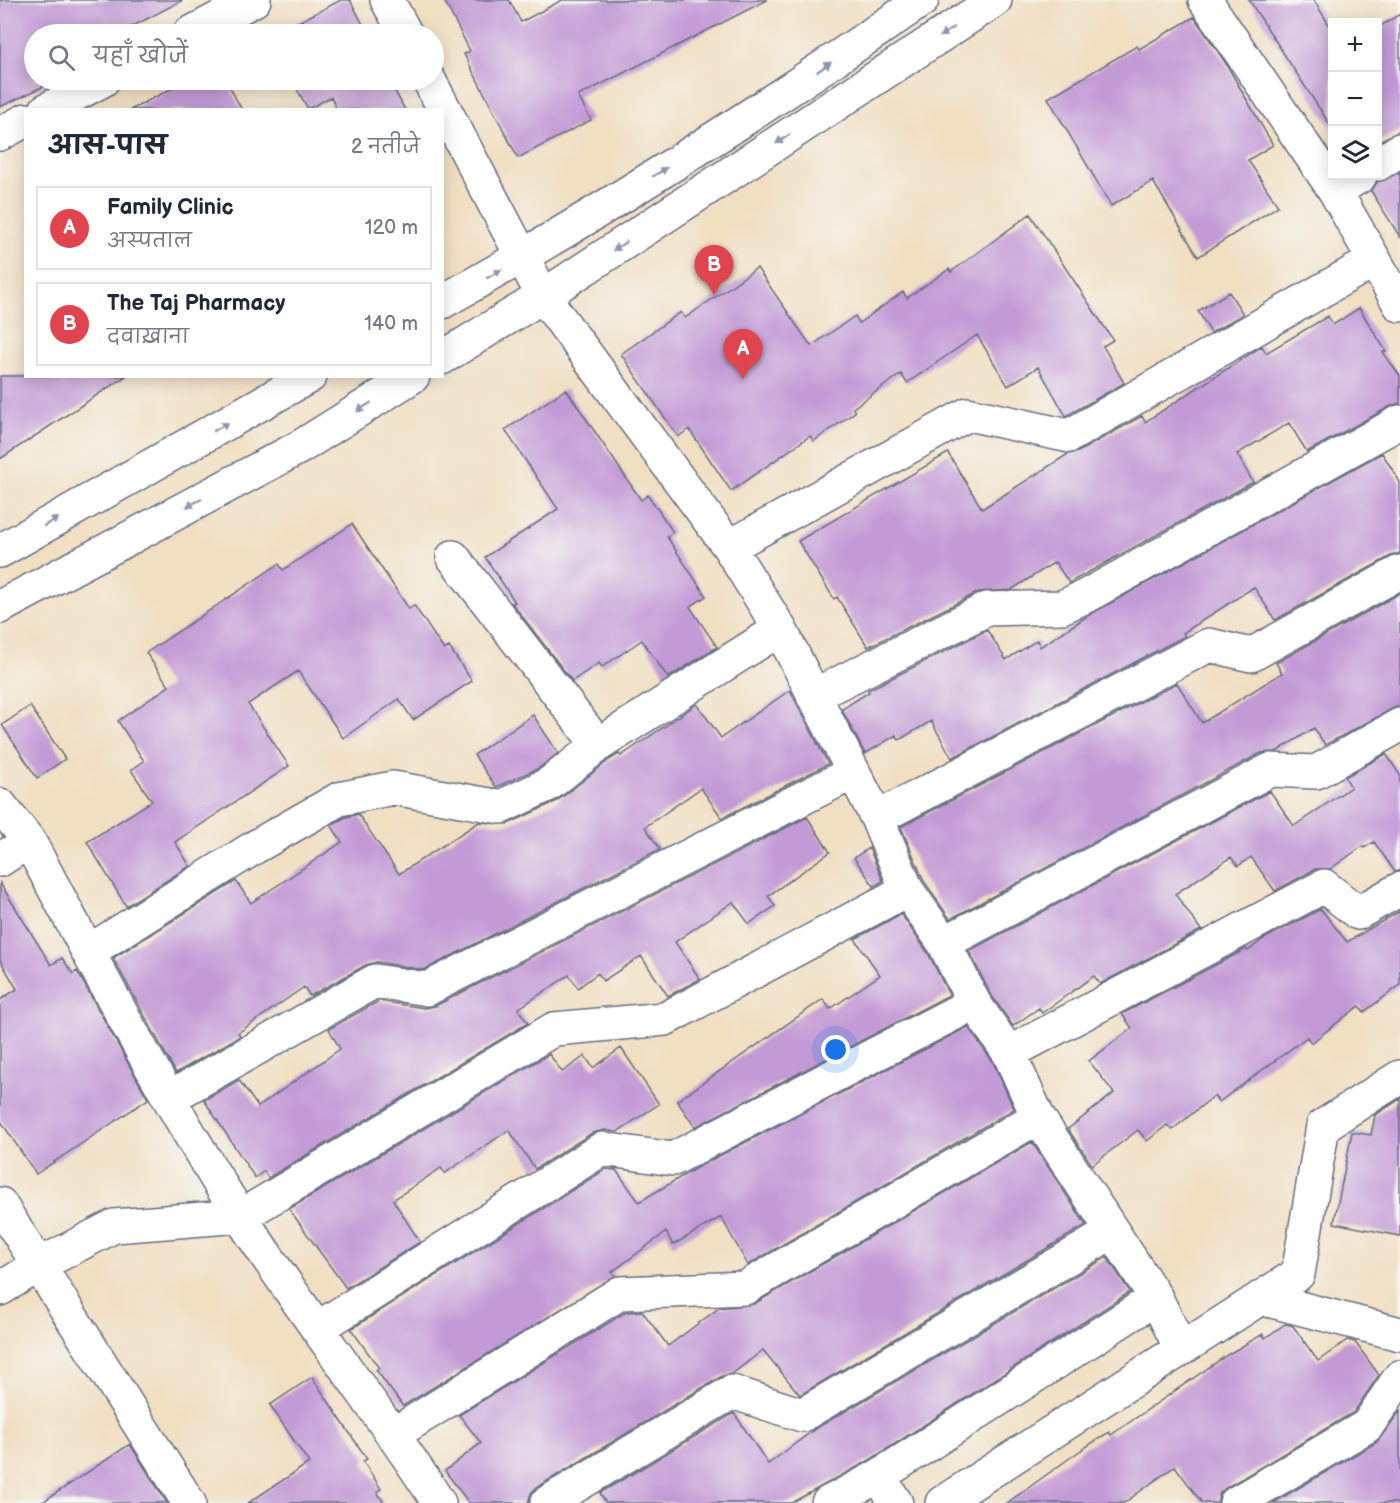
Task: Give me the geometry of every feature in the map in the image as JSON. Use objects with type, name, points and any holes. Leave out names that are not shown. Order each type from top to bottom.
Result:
[{"type":"street","points":[[208,24],[254,0]]},
{"type":"street","points":[[387,0],[400,24]]},
{"type":"street","points":[[444,301],[523,257],[796,87],[922,0]]},
{"type":"street","points":[[444,357],[543,296],[995,0]]},
{"type":"street","points":[[1205,0],[1347,183],[1373,261],[1400,305]]},
{"type":"street","points":[[50,108],[84,90]]},
{"type":"street","points":[[434,90],[444,108]]},
{"type":"street","points":[[444,108],[543,296],[729,547],[780,629],[877,818],[908,890],[944,943],[974,1003],[1009,1053],[1038,1117],[1156,1298],[1180,1349]]},
{"type":"street","points":[[0,134],[24,121]]},
{"type":"street","points":[[1382,161],[1400,150]]},
{"type":"street","points":[[729,547],[968,414],[1069,436],[1373,261]]},
{"type":"street","points":[[0,551],[306,378]]},
{"type":"street","points":[[0,607],[300,447],[410,378]]},
{"type":"street","points":[[813,696],[987,609],[1062,607],[1086,596],[1400,422]]},
{"type":"street","points":[[453,557],[598,745]]},
{"type":"street","points":[[877,818],[1209,645],[1251,655],[1400,572]]},
{"type":"street","points":[[88,952],[255,847],[339,799],[393,788],[501,807],[549,784],[598,745],[780,629]]},
{"type":"street","points":[[944,943],[1270,770],[1316,772],[1400,725]]},
{"type":"street","points":[[169,1098],[375,981],[427,989],[852,773]]},
{"type":"street","points":[[0,805],[29,841],[169,1098],[241,1216],[394,1434],[438,1503]]},
{"type":"street","points":[[0,860],[29,841]]},
{"type":"street","points":[[1009,1053],[1324,886],[1359,913],[1400,889]]},
{"type":"street","points":[[0,1289],[39,1264],[114,1226],[241,1216],[554,1029],[665,1019],[908,890]]},
{"type":"street","points":[[318,1328],[603,1149],[673,1159],[974,1003]]},
{"type":"street","points":[[942,1503],[1298,1274],[1323,1125],[1400,1077]]},
{"type":"street","points":[[394,1434],[620,1293],[746,1288],[1038,1117]]},
{"type":"street","points":[[0,1204],[189,1503]]},
{"type":"street","points":[[548,1503],[732,1392],[802,1415],[1112,1232]]},
{"type":"street","points":[[828,1503],[888,1490],[1156,1298]]},
{"type":"street","points":[[1260,1298],[1400,1334]]},
{"type":"street","points":[[1236,1503],[1367,1426],[1400,1377]]},
{"type":"building","points":[[0,0],[183,0],[137,24],[24,24],[24,90],[36,90],[0,107]]},
{"type":"building","points":[[341,0],[350,0],[363,24],[294,24]]},
{"type":"building","points":[[444,0],[509,0],[521,22],[562,0],[767,0],[578,96],[591,120],[518,158],[464,54],[470,51]]},
{"type":"building","points":[[1249,0],[1314,0],[1328,23],[1328,122]]},
{"type":"building","points":[[1400,14],[1400,131],[1382,140],[1382,72],[1382,25]]},
{"type":"building","points":[[1194,17],[1225,62],[1273,145],[1248,160],[1278,206],[1198,257],[1153,181],[1111,206],[1048,98],[1137,46],[1139,49]]},
{"type":"building","points":[[169,90],[231,90],[241,108],[134,108]]},
{"type":"building","points":[[298,90],[394,90],[404,108],[336,108],[331,97],[307,108]]},
{"type":"building","points":[[1400,172],[1400,237],[1371,191],[1377,182]]},
{"type":"building","points":[[1030,214],[1113,340],[1103,346],[1124,383],[1066,416],[1038,367],[1008,386],[977,335],[907,383],[901,374],[853,408],[855,412],[814,441],[810,436],[731,491],[689,429],[678,437],[621,354],[681,312],[685,318],[757,268],[811,346],[855,316],[859,323],[903,292],[907,298],[949,269],[951,272]]},
{"type":"building","points":[[1229,292],[1243,314],[1211,333],[1198,311]]},
{"type":"building","points":[[1359,308],[1386,351],[1383,352],[1400,376],[1400,403],[1307,452],[1289,423],[1237,454],[1253,482],[1069,583],[1055,562],[1011,590],[979,592],[868,647],[837,597],[834,599],[798,541],[948,453],[982,509],[1068,454],[1078,452],[1142,416],[1145,422],[1262,346],[1266,353],[1328,316],[1333,325]]},
{"type":"building","points":[[0,376],[123,378],[0,459]]},
{"type":"building","points":[[566,389],[641,500],[648,495],[673,532],[667,537],[706,596],[690,607],[717,647],[668,678],[642,640],[602,667],[599,663],[572,681],[512,603],[515,602],[485,557],[558,509],[505,430]]},
{"type":"building","points":[[1382,453],[1400,482],[1400,553],[1275,620],[1254,587],[1183,633],[1185,636],[952,758],[931,721],[899,740],[896,735],[865,754],[842,709],[869,692],[868,690],[987,630],[1006,660],[1037,640],[1040,647],[1089,615]]},
{"type":"building","points":[[352,524],[409,609],[414,605],[444,650],[449,647],[472,681],[413,720],[399,699],[343,738],[298,671],[248,704],[289,766],[175,842],[190,866],[126,906],[87,842],[152,801],[131,770],[144,761],[118,721],[169,686],[146,653],[279,564],[283,570]]},
{"type":"building","points":[[1400,593],[1400,705],[1325,745],[1314,728],[1276,752],[1261,753],[950,919],[924,881],[901,827],[1177,683],[1202,723],[1282,673],[1276,663]]},
{"type":"building","points":[[790,690],[828,764],[722,818],[701,788],[645,827],[660,849],[424,970],[377,962],[366,965],[310,996],[304,987],[238,1033],[240,1036],[176,1073],[113,958],[236,881],[251,903],[342,842],[331,825],[346,817],[358,814],[399,874],[479,822],[508,824],[557,801],[609,760],[619,754],[621,756],[697,704],[721,738]]},
{"type":"building","points":[[30,706],[65,759],[37,778],[2,725]]},
{"type":"building","points":[[533,715],[558,753],[539,768],[496,787],[474,755]]},
{"type":"building","points":[[1386,754],[1400,775],[1400,870],[1395,872],[1374,842],[1364,848],[1363,846],[1330,869],[1315,869],[1275,891],[1251,857],[1238,866],[1231,857],[1175,894],[1201,930],[1100,984],[1094,976],[1042,1013],[1039,1008],[1013,1026],[990,993],[969,951],[1270,791],[1294,826],[1351,787],[1345,777]]},
{"type":"building","points":[[807,817],[830,852],[768,896],[775,906],[749,924],[733,902],[675,942],[700,979],[668,996],[641,956],[603,981],[598,973],[578,988],[569,975],[518,1009],[528,1023],[268,1178],[264,1171],[255,1178],[204,1100],[239,1080],[258,1107],[340,1049],[329,1029],[379,1001],[424,1008],[435,1006]]},
{"type":"building","points":[[869,848],[883,881],[874,886],[854,858]]},
{"type":"building","points":[[0,883],[51,965],[62,958],[73,974],[77,971],[148,1099],[36,1174],[0,1120],[0,1000],[17,989],[0,960]]},
{"type":"building","points":[[1321,909],[1347,942],[1400,911],[1400,985],[1364,1012],[1359,1006],[1311,1043],[1307,1037],[1219,1102],[1214,1096],[1172,1130],[1167,1125],[1147,1141],[1138,1130],[1092,1165],[1068,1129],[1114,1093],[1089,1061],[1132,1028],[1122,1014],[1246,949],[1248,951],[1262,940]]},
{"type":"building","points":[[901,914],[928,953],[949,995],[695,1127],[677,1101],[823,999],[830,1009],[880,975],[855,939]]},
{"type":"building","points":[[968,1027],[993,1062],[1014,1109],[748,1265],[721,1217],[673,1245],[666,1232],[612,1272],[615,1276],[403,1406],[376,1370],[379,1368],[351,1329],[606,1169],[616,1170],[639,1202],[696,1168]]},
{"type":"building","points":[[621,1048],[659,1104],[617,1132],[605,1130],[592,1133],[535,1169],[509,1130],[445,1173],[441,1168],[393,1200],[420,1242],[346,1288],[289,1209],[549,1054],[562,1072],[585,1056],[593,1068]]},
{"type":"building","points":[[1400,1099],[1400,1236],[1334,1223],[1352,1132],[1371,1135],[1375,1115]]},
{"type":"building","points":[[1032,1142],[1086,1225],[800,1395],[763,1350],[732,1374],[722,1376],[537,1487],[531,1493],[528,1503],[469,1503],[445,1471],[481,1443],[459,1415],[626,1312],[642,1311],[668,1346],[719,1308],[754,1304]]},
{"type":"building","points":[[1107,1257],[1130,1292],[870,1460],[791,1503],[606,1503],[600,1493],[734,1413],[768,1464],[815,1429]]},
{"type":"building","points":[[1285,1324],[1293,1326],[1318,1361],[1347,1340],[1355,1342],[1379,1375],[1354,1412],[1227,1487],[1220,1493],[1217,1503],[1202,1503],[1175,1466],[1124,1503],[1007,1503],[1081,1450],[1109,1432],[1111,1435],[1227,1355],[1263,1334],[1265,1338]]},
{"type":"building","points":[[312,1377],[367,1459],[363,1461],[381,1489],[377,1492],[384,1503],[248,1503],[309,1463],[270,1405]]},
{"type":"building","points":[[1400,1411],[1400,1503],[1273,1503],[1377,1442]]},
{"type":"building","points":[[130,1444],[167,1503],[41,1503]]},
{"type":"place","name":"The Taj Pharmacy","points":[[714,295]]},
{"type":"place","name":"Family Clinic","points":[[743,379]]}]
